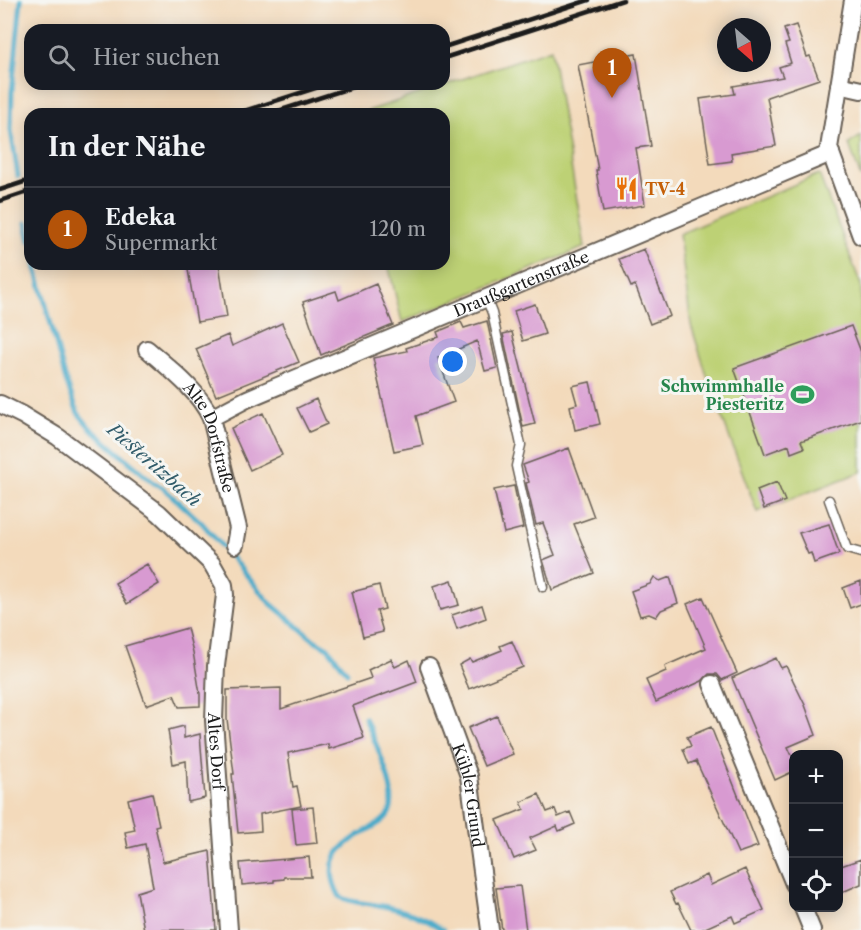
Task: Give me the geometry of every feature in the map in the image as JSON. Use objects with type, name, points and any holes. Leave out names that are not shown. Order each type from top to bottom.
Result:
[{"type":"street","points":[[854,0],[829,141],[831,153],[861,236]]},
{"type":"street","points":[[838,85],[861,90]]},
{"type":"street","name":"Draußgartenstraße","points":[[212,418],[247,399],[831,153]]},
{"type":"street","name":"Alte Dorfstraße","points":[[147,349],[206,405],[212,418],[238,528],[235,545]]},
{"type":"street","name":"Altes Dorf","points":[[0,404],[37,423],[126,487],[186,538],[219,573],[225,595],[216,666],[214,720],[229,930]]},
{"type":"street","name":"Kühler Grund","points":[[429,667],[469,776],[490,930]]},
{"type":"street","points":[[712,684],[789,872]]},
{"type":"street","points":[[805,912],[812,930]]},
{"type":"lane","points":[[486,298],[492,313],[521,445],[516,466],[543,586]]},
{"type":"lane","points":[[829,500],[847,549],[861,553]]},
{"type":"green space","points":[[551,49],[585,247],[402,322],[389,270],[450,270],[450,108],[377,108],[430,90],[450,90],[450,83]]},
{"type":"green space","points":[[861,136],[861,178],[849,144]]},
{"type":"green space","points":[[819,174],[861,285],[861,472],[757,512],[708,379],[691,325],[679,234]]},
{"type":"building","points":[[796,25],[807,57],[810,56],[819,79],[767,97],[776,146],[731,153],[732,161],[710,164],[700,99],[735,94],[733,86],[783,77],[779,67],[791,63],[785,44],[789,43],[784,29]]},
{"type":"building","points":[[636,54],[651,146],[636,148],[645,205],[603,212],[596,170],[598,170],[578,65]]},
{"type":"building","points":[[644,249],[670,316],[650,324],[635,285],[631,287],[619,259]]},
{"type":"building","points":[[188,270],[220,270],[227,317],[197,322]]},
{"type":"building","points":[[376,284],[393,325],[321,355],[303,302],[336,291],[339,300]]},
{"type":"building","points":[[535,304],[545,334],[523,341],[514,311]]},
{"type":"building","points":[[487,321],[497,368],[485,371],[477,341],[438,358],[454,402],[416,416],[423,445],[394,451],[373,358],[407,351],[406,348],[439,337],[437,332],[461,322],[464,328]]},
{"type":"building","points":[[282,323],[299,362],[216,396],[196,349],[228,335],[232,346]]},
{"type":"building","name":"Schwimmhalle Piesteritz","points":[[851,326],[861,352],[861,420],[801,441],[804,448],[791,453],[789,445],[765,454],[734,368]]},
{"type":"building","points":[[512,332],[535,424],[523,427],[503,334]]},
{"type":"building","points":[[590,382],[600,424],[575,430],[570,406],[577,404],[572,386]]},
{"type":"building","points":[[316,399],[327,424],[309,432],[297,408]]},
{"type":"building","points":[[263,413],[282,455],[250,470],[231,428]]},
{"type":"building","points":[[569,448],[594,517],[574,524],[594,573],[552,590],[543,560],[555,555],[543,523],[536,525],[526,483],[529,482],[523,465]]},
{"type":"building","points":[[777,482],[785,501],[764,509],[757,490]]},
{"type":"building","points":[[514,486],[523,528],[504,533],[494,490]]},
{"type":"building","points":[[829,524],[839,554],[814,563],[799,533]]},
{"type":"building","points":[[147,564],[159,584],[127,604],[115,583]]},
{"type":"building","points":[[654,577],[660,581],[670,577],[678,603],[661,610],[656,617],[649,614],[640,616],[631,591],[650,584]]},
{"type":"building","points":[[452,580],[459,605],[440,610],[434,586]]},
{"type":"building","points":[[861,581],[861,604],[850,608],[843,588]]},
{"type":"building","points":[[379,585],[385,609],[377,611],[383,632],[363,637],[352,592]]},
{"type":"building","points":[[703,597],[737,673],[722,680],[717,674],[709,674],[702,681],[656,702],[646,680],[666,671],[665,666],[706,648],[687,604]]},
{"type":"building","points":[[482,605],[486,618],[457,629],[452,615]]},
{"type":"building","points":[[187,628],[200,694],[200,706],[179,707],[174,695],[146,705],[125,646]]},
{"type":"building","points":[[512,641],[523,667],[469,689],[459,665],[470,659],[472,662],[502,650],[500,646]]},
{"type":"building","points":[[776,658],[781,668],[786,666],[805,705],[816,735],[788,747],[789,773],[775,780],[732,678]]},
{"type":"building","points":[[391,659],[395,667],[409,660],[417,682],[353,706],[364,738],[329,749],[328,744],[288,753],[293,787],[297,786],[301,806],[260,814],[261,831],[238,833],[227,719],[227,690],[281,688],[281,709],[371,678],[368,670]]},
{"type":"building","points":[[497,716],[513,754],[484,766],[468,728]]},
{"type":"building","points":[[184,726],[184,738],[200,734],[205,798],[188,802],[186,761],[173,764],[168,730]]},
{"type":"building","points":[[711,727],[758,846],[738,853],[696,761],[689,764],[683,749],[691,746],[687,737]]},
{"type":"building","points":[[152,793],[159,825],[155,826],[163,862],[210,851],[216,930],[144,930],[137,892],[153,887],[145,844],[128,848],[125,832],[135,830],[128,799]]},
{"type":"building","points":[[539,794],[547,812],[555,809],[558,817],[570,812],[575,824],[559,831],[557,826],[530,838],[536,850],[514,859],[497,820],[524,809],[521,802]]},
{"type":"building","points":[[313,807],[317,843],[296,845],[292,809]]},
{"type":"building","points":[[309,857],[311,877],[284,877],[274,882],[242,885],[240,863]]},
{"type":"building","points":[[861,859],[861,884],[843,892],[843,865]]},
{"type":"building","points":[[745,869],[764,910],[735,923],[732,916],[701,930],[691,930],[670,892],[707,875],[711,885]]},
{"type":"building","points":[[520,886],[526,930],[502,930],[496,888]]},
{"type":"waterway","name":"Piesteritzbach","points":[[18,176],[11,130],[12,91],[21,0]]},
{"type":"waterway","name":"Piesteritzbach","points":[[37,270],[66,381],[78,413],[91,429],[202,523],[270,603],[314,640],[328,648],[347,672]]},
{"type":"waterway","name":"Piesteritzbach","points":[[365,718],[384,764],[392,802],[390,811],[383,820],[347,844],[335,858],[332,866],[335,885],[340,897],[403,911],[443,930]]},
{"type":"railway","points":[[450,45],[589,0]]},
{"type":"railway","points":[[450,56],[623,0]]},
{"type":"railway","points":[[254,108],[309,90]]},
{"type":"railway","points":[[288,108],[343,90]]},
{"type":"railway","points":[[0,190],[24,182]]},
{"type":"railway","points":[[0,201],[24,193]]},
{"type":"place","name":"Edeka","points":[[612,98]]},
{"type":"place","name":"TV-4","points":[[627,189]]},
{"type":"place","name":"Schwimmhalle Piesteritz","points":[[802,395]]}]
